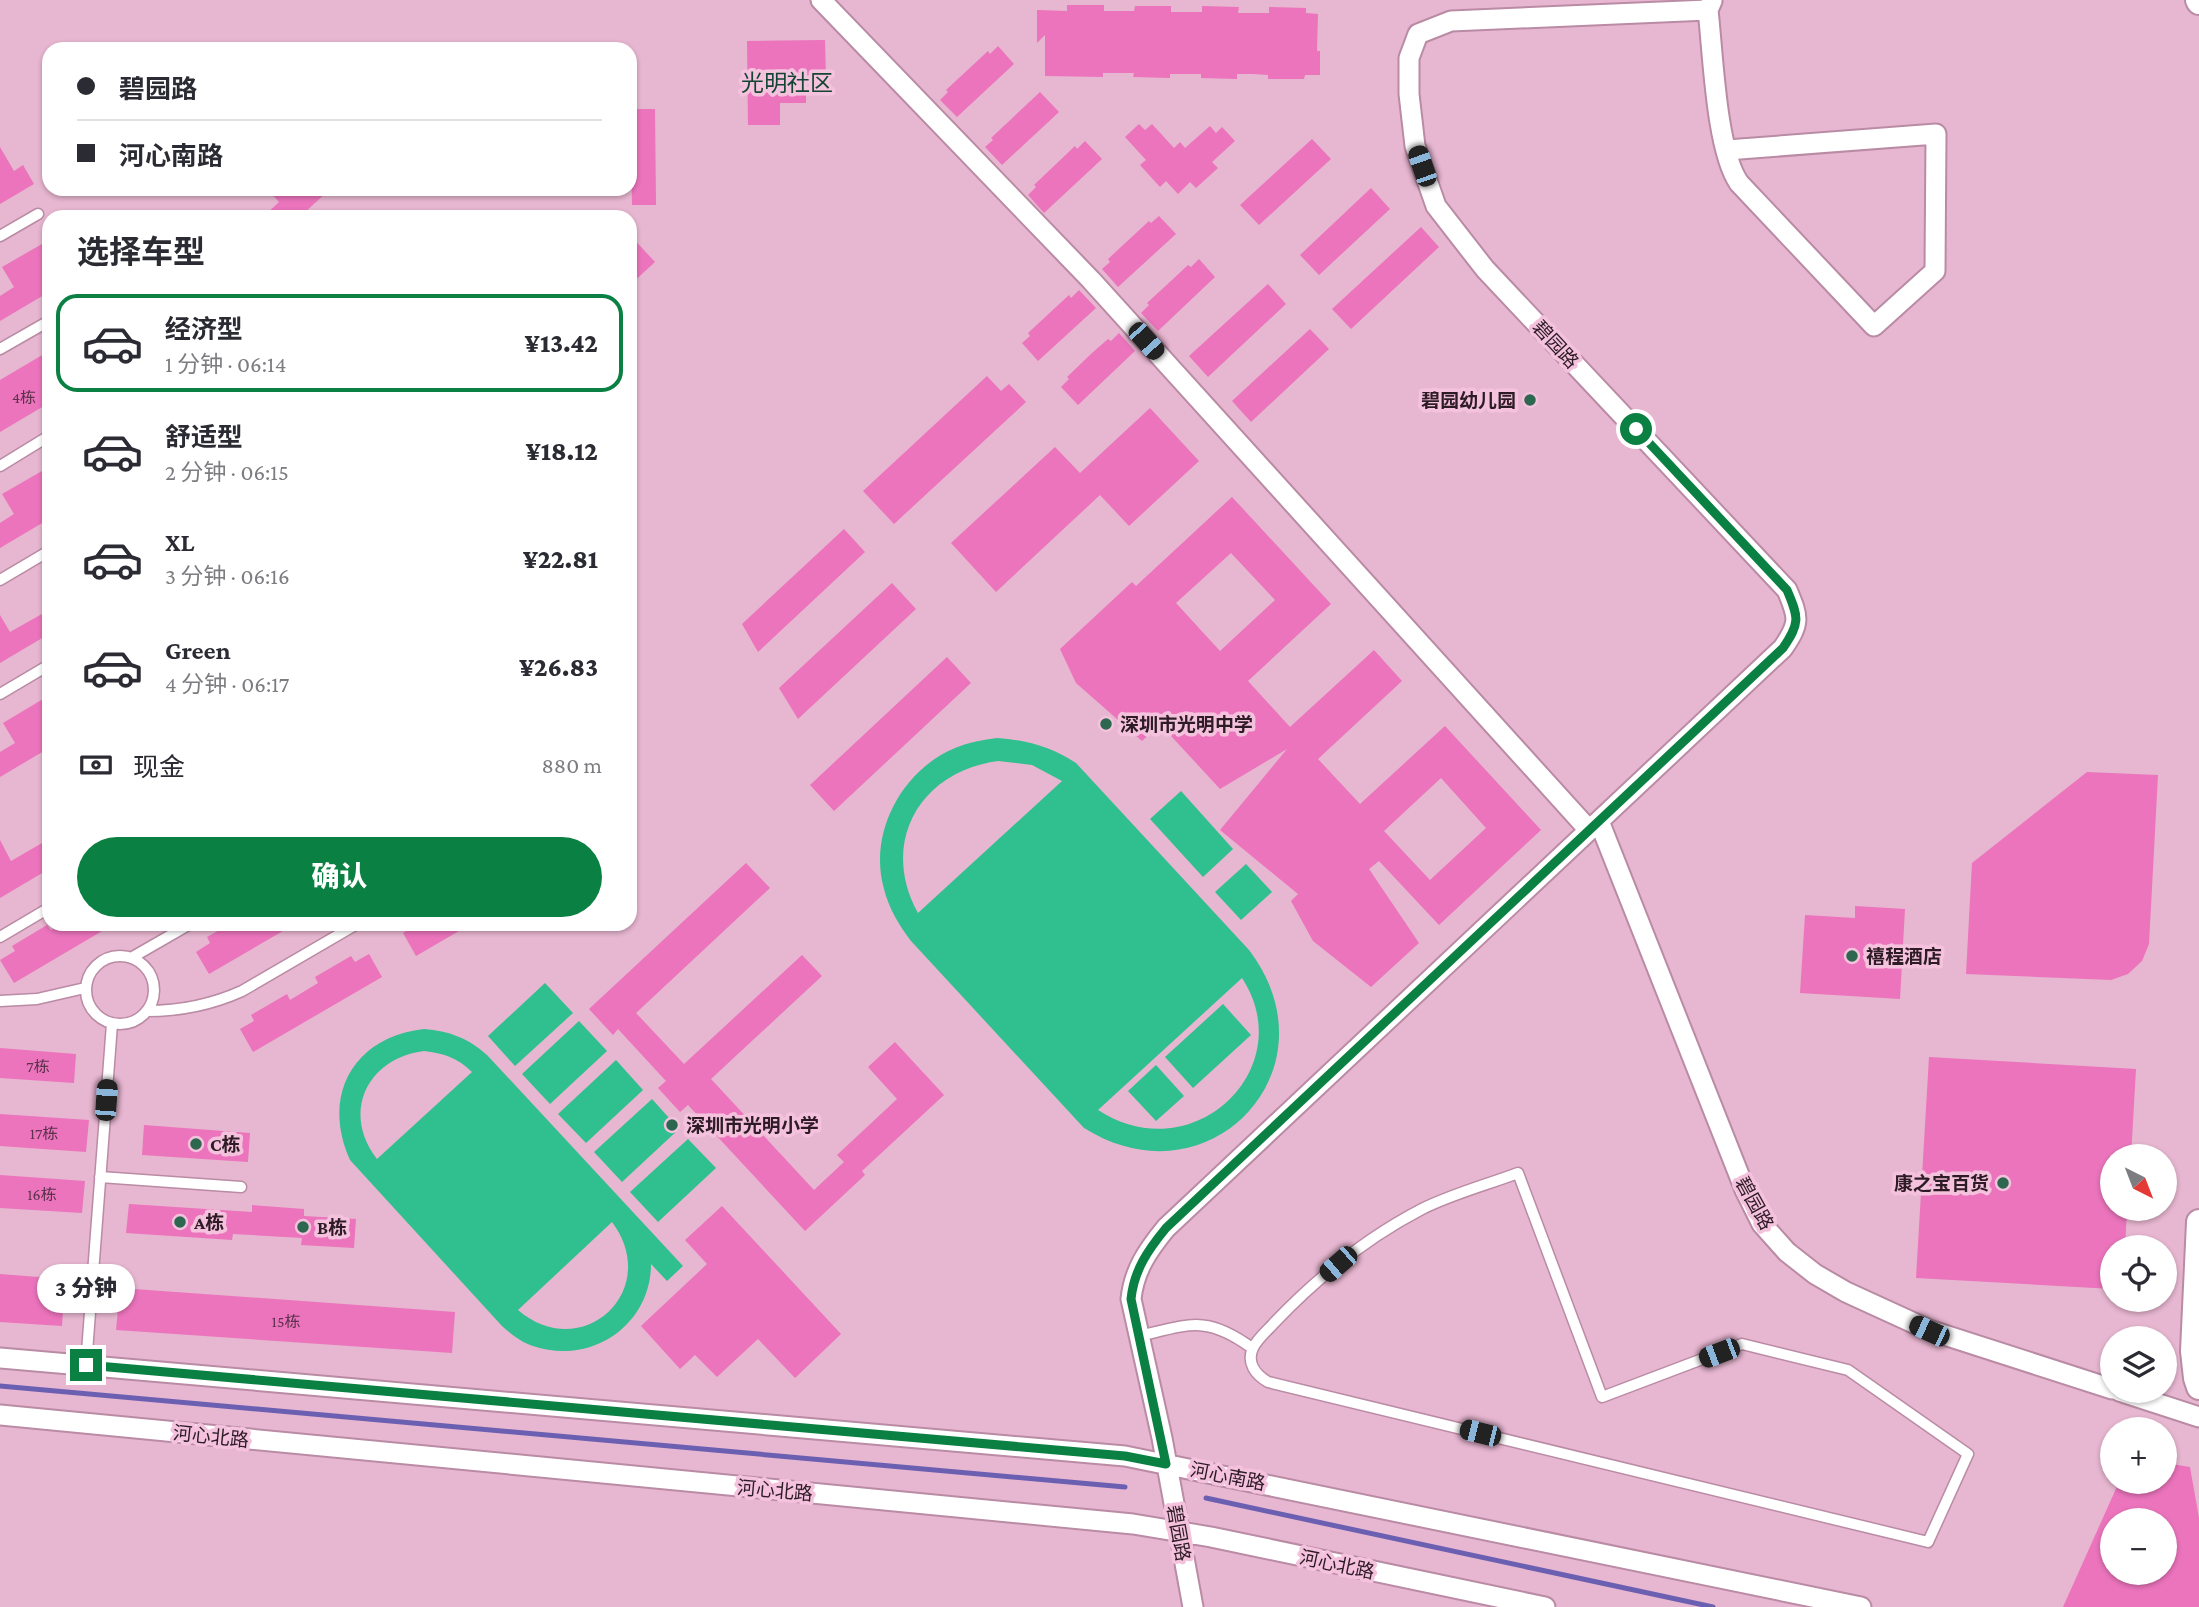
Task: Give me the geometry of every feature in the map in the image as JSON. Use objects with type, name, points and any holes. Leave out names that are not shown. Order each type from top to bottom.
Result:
[{"type":"street","points":[[821,0],[1091,280],[1594,826]]},
{"type":"street","points":[[1707,3],[1718,108],[1727,150],[1732,173],[1739,183],[1874,326],[1935,271],[1936,134],[1727,150]]},
{"type":"street","name":"碧园路","points":[[1193,1607],[1131,1299],[1133,1279],[1147,1252],[1166,1228],[1783,648],[1796,629],[1796,609],[1787,590],[1485,269],[1436,206],[1415,146],[1409,94],[1409,58],[1418,34],[1451,21],[1707,3]]},
{"type":"street","name":"碧园路","points":[[1594,826],[1745,1190],[1762,1224],[1787,1252],[1815,1274],[1846,1292],[1929,1331],[2100,1385]]},
{"type":"street","points":[[2199,1225],[2193,1351],[2199,1387]]},
{"type":"street","name":"河心南路","points":[[0,1358],[1125,1456],[1861,1607]]},
{"type":"street","points":[[2156,1403],[2199,1417]]},
{"type":"street","name":"河心北路","points":[[0,1415],[1119,1523],[1178,1532],[1545,1607]]},
{"type":"lane","points":[[0,236],[38,214]]},
{"type":"lane","points":[[0,349],[42,325]]},
{"type":"lane","points":[[0,466],[42,440]]},
{"type":"lane","points":[[0,580],[42,555]]},
{"type":"lane","points":[[0,694],[42,669]]},
{"type":"lane","points":[[0,937],[42,912]]},
{"type":"lane","points":[[131,958],[178,931]]},
{"type":"lane","points":[[147,1011],[186,1009],[224,999],[345,931]]},
{"type":"lane","points":[[117,956],[131,958],[144,966],[153,983],[152,1002],[147,1011],[131,1023],[112,1024],[95,1015],[89,1007],[85,988],[99,962],[117,956]]},
{"type":"lane","points":[[0,1001],[37,999],[85,988]]},
{"type":"lane","points":[[86,1365],[112,1024]]},
{"type":"lane","points":[[1518,1173],[1602,1397],[1742,1344],[1848,1370],[1968,1454],[1928,1542],[1268,1382],[1256,1375],[1250,1362],[1252,1348],[1299,1297],[1379,1234],[1424,1209],[1518,1173]]},
{"type":"lane","points":[[100,1177],[241,1186]]},
{"type":"lane","points":[[1138,1336],[1200,1324],[1216,1326],[1252,1348]]},
{"type":"green space","points":[[997,738],[1038,745],[1076,763],[1249,950],[1273,995],[1279,1039],[1270,1079],[1248,1113],[1215,1138],[1176,1150],[1131,1148],[1084,1128],[911,941],[895,917],[886,896],[880,868],[885,826],[894,806],[919,771],[936,758],[960,746]],"holes":[[[998,761],[1032,765],[1062,781],[918,913],[907,887],[903,861],[906,837],[914,814],[928,795],[947,779],[971,768]],[[1242,978],[1257,1012],[1258,1045],[1247,1076],[1228,1101],[1201,1119],[1169,1128],[1134,1126],[1098,1110]]]},
{"type":"green space","points":[[1181,791],[1233,849],[1203,877],[1150,819]]},
{"type":"green space","points":[[1246,864],[1272,892],[1241,920],[1215,892]]},
{"type":"green space","points":[[545,983],[573,1013],[515,1066],[488,1036]]},
{"type":"green space","points":[[1223,1004],[1251,1035],[1193,1088],[1165,1057]]},
{"type":"green space","points":[[579,1021],[607,1051],[550,1104],[522,1074]]},
{"type":"green space","points":[[424,1029],[442,1032],[458,1036],[480,1049],[683,1266],[667,1281],[651,1264],[648,1286],[641,1305],[629,1322],[614,1335],[596,1345],[555,1351],[533,1346],[516,1338],[350,1160],[342,1136],[339,1114],[342,1093],[349,1074],[362,1057],[378,1044],[399,1034]],"holes":[[[424,1051],[450,1057],[472,1072],[377,1159],[366,1141],[361,1124],[361,1106],[366,1090],[375,1076],[388,1064]],[[612,1222],[625,1248],[628,1272],[622,1294],[608,1312],[589,1324],[567,1329],[543,1325],[518,1310]]]},
{"type":"green space","points":[[616,1060],[643,1090],[586,1143],[558,1114]]},
{"type":"green space","points":[[1156,1065],[1184,1096],[1156,1121],[1128,1091]]},
{"type":"green space","points":[[652,1099],[679,1129],[622,1182],[594,1152]]},
{"type":"green space","points":[[688,1139],[716,1168],[658,1222],[630,1192]]},
{"type":"building","points":[[1067,5],[1104,5],[1104,11],[1134,11],[1135,6],[1171,6],[1171,12],[1202,12],[1202,6],[1239,7],[1238,13],[1269,13],[1269,7],[1306,8],[1306,13],[1318,14],[1317,51],[1320,51],[1320,75],[1305,75],[1304,79],[1268,79],[1268,75],[1253,74],[1237,74],[1237,79],[1201,78],[1201,74],[1170,74],[1170,78],[1133,77],[1134,73],[1103,73],[1103,77],[1045,76],[1045,35],[1037,43],[1037,10],[1067,11]]},
{"type":"building","points":[[825,40],[826,79],[806,79],[806,103],[780,103],[780,125],[748,125],[747,41]]},
{"type":"building","points":[[998,46],[1014,64],[957,117],[940,100],[948,92],[946,90],[988,51],[990,54]]},
{"type":"building","points":[[1040,92],[1059,112],[1002,165],[985,147],[993,140],[991,138]]},
{"type":"building","points":[[637,109],[655,109],[656,205],[632,205],[632,196],[637,196]]},
{"type":"building","points":[[1139,124],[1145,130],[1152,124],[1174,148],[1180,142],[1185,148],[1210,126],[1216,133],[1222,127],[1235,141],[1212,162],[1218,168],[1196,188],[1190,182],[1178,194],[1166,181],[1160,187],[1140,165],[1146,160],[1125,137]]},
{"type":"building","points":[[1312,139],[1331,159],[1259,225],[1240,205]]},
{"type":"building","points":[[1085,141],[1102,159],[1044,213],[1028,195],[1036,187],[1034,185],[1075,146],[1077,149]]},
{"type":"building","points":[[0,147],[14,171],[23,165],[34,184],[0,204]]},
{"type":"building","points":[[1371,188],[1390,209],[1319,275],[1300,255]]},
{"type":"building","points":[[273,196],[322,196],[308,210],[270,210],[279,202]]},
{"type":"building","points":[[1159,216],[1176,234],[1118,287],[1102,269],[1110,262],[1108,259],[1149,221],[1151,223]]},
{"type":"building","points":[[1421,227],[1439,247],[1351,329],[1332,309]]},
{"type":"building","points":[[637,243],[655,262],[637,279]]},
{"type":"building","points":[[42,244],[42,296],[0,321],[0,296],[14,287],[2,267]]},
{"type":"building","points":[[1199,259],[1215,277],[1158,331],[1141,313],[1149,305],[1147,303],[1188,265],[1191,267]]},
{"type":"building","points":[[1268,284],[1286,304],[1208,377],[1189,356]]},
{"type":"building","points":[[1079,290],[1096,308],[1038,361],[1022,343],[1030,336],[1028,333],[1069,295],[1071,298]]},
{"type":"building","points":[[1310,329],[1329,349],[1251,422],[1232,401]]},
{"type":"building","points":[[1119,333],[1135,351],[1078,405],[1061,387],[1069,379],[1067,377],[1092,353]]},
{"type":"building","points":[[42,355],[42,407],[0,432],[0,380]]},
{"type":"building","points":[[987,376],[1001,391],[1009,384],[1026,402],[894,524],[863,491]]},
{"type":"building","points":[[1150,408],[1199,461],[1129,526],[1100,495],[996,592],[951,543],[1055,447],[1080,473]]},
{"type":"building","points":[[42,471],[42,523],[0,548],[0,523],[14,514],[2,494]]},
{"type":"building","points":[[1232,497],[1331,604],[1248,681],[1290,727],[1374,650],[1402,681],[1318,759],[1360,804],[1445,726],[1541,830],[1439,925],[1379,861],[1369,869],[1419,943],[1371,987],[1313,941],[1291,901],[1298,894],[1220,830],[1287,749],[1220,789],[1160,724],[1142,741],[1076,683],[1060,649],[1132,582],[1136,586]],"holes":[[[1231,553],[1275,600],[1220,651],[1176,603]],[[1441,778],[1486,828],[1430,880],[1384,831]]]},
{"type":"building","points":[[844,529],[865,552],[758,652],[742,624]]},
{"type":"building","points":[[892,583],[916,609],[798,719],[779,688]]},
{"type":"building","points":[[42,614],[42,638],[0,663],[0,615],[10,632]]},
{"type":"building","points":[[947,657],[971,683],[834,811],[810,785]]},
{"type":"building","points":[[42,700],[42,752],[0,777],[0,752],[15,743],[3,723]]},
{"type":"building","points":[[2087,772],[2158,775],[2149,944],[2142,961],[2128,974],[2111,980],[1966,974],[1972,863]]},
{"type":"building","points":[[0,840],[11,861],[42,843],[42,873],[0,898]]},
{"type":"building","points":[[746,863],[770,888],[636,1013],[684,1064],[802,955],[822,976],[711,1079],[814,1190],[844,1162],[837,1155],[897,1099],[868,1067],[895,1042],[944,1095],[862,1171],[865,1175],[805,1231],[688,1105],[680,1112],[658,1088],[666,1081],[618,1029],[613,1035],[589,1009]]},
{"type":"building","name":"禧程酒店","points":[[1855,906],[1905,909],[1900,999],[1800,993],[1805,915],[1855,918]]},
{"type":"building","points":[[42,928],[42,931],[102,931],[14,983],[0,960],[15,951],[12,946]]},
{"type":"building","points":[[218,931],[283,931],[209,974],[196,952],[210,943],[207,937]]},
{"type":"building","points":[[406,931],[459,931],[416,956],[403,933]]},
{"type":"building","points":[[369,954],[382,977],[253,1052],[240,1029],[254,1021],[251,1015],[287,994],[290,1000],[318,983],[315,977],[351,956],[355,962]]},
{"type":"building","points":[[0,1048],[76,1054],[74,1083],[0,1078]]},
{"type":"building","points":[[1929,1057],[2136,1069],[2132,1144],[2100,1144],[2100,1222],[2126,1222],[2126,1235],[2100,1235],[2100,1288],[1916,1278]]},
{"type":"building","points":[[0,1114],[89,1120],[86,1152],[0,1146]]},
{"type":"building","name":"C栋","points":[[144,1125],[250,1133],[248,1162],[142,1155]]},
{"type":"building","points":[[0,1175],[85,1181],[82,1213],[0,1208]]},
{"type":"building","points":[[129,1204],[252,1212],[252,1205],[304,1209],[304,1216],[356,1219],[354,1248],[301,1245],[302,1238],[233,1234],[232,1240],[126,1233]]},
{"type":"building","points":[[722,1206],[841,1334],[795,1378],[758,1339],[717,1377],[695,1355],[680,1369],[641,1326],[707,1264],[685,1240]]},
{"type":"building","points":[[0,1274],[65,1279],[62,1326],[0,1322]]},
{"type":"building","points":[[120,1288],[455,1312],[452,1353],[116,1330]]},
{"type":"building","points":[[2177,1465],[2190,1467],[2199,1518],[2199,1607],[2063,1607],[2100,1524],[2100,1585],[2177,1585],[2177,1508],[2107,1508],[2114,1494],[2177,1494]]},
{"type":"waterway","points":[[0,1386],[1125,1487]]},
{"type":"waterway","points":[[1206,1498],[1713,1607]]},
{"type":"place","name":"碧园幼儿园","points":[[1530,400]]},
{"type":"place","name":"深圳市光明中学","points":[[1106,724]]},
{"type":"place","name":"禧程酒店","points":[[1852,956]]},
{"type":"place","name":"深圳市光明小学","points":[[672,1125]]},
{"type":"place","name":"C栋","points":[[196,1144]]},
{"type":"place","name":"康之宝百货","points":[[2003,1183]]},
{"type":"place","name":"A栋","points":[[180,1222]]},
{"type":"place","name":"B栋","points":[[303,1227]]},
{"type":"district","name":"光明社区","points":[[787,83]]},
{"type":"route","points":[[86,1365],[1125,1456],[1166,1464],[1131,1299],[1133,1279],[1147,1252],[1166,1228],[1783,648],[1796,629],[1796,609],[1787,590],[1636,429]]}]
